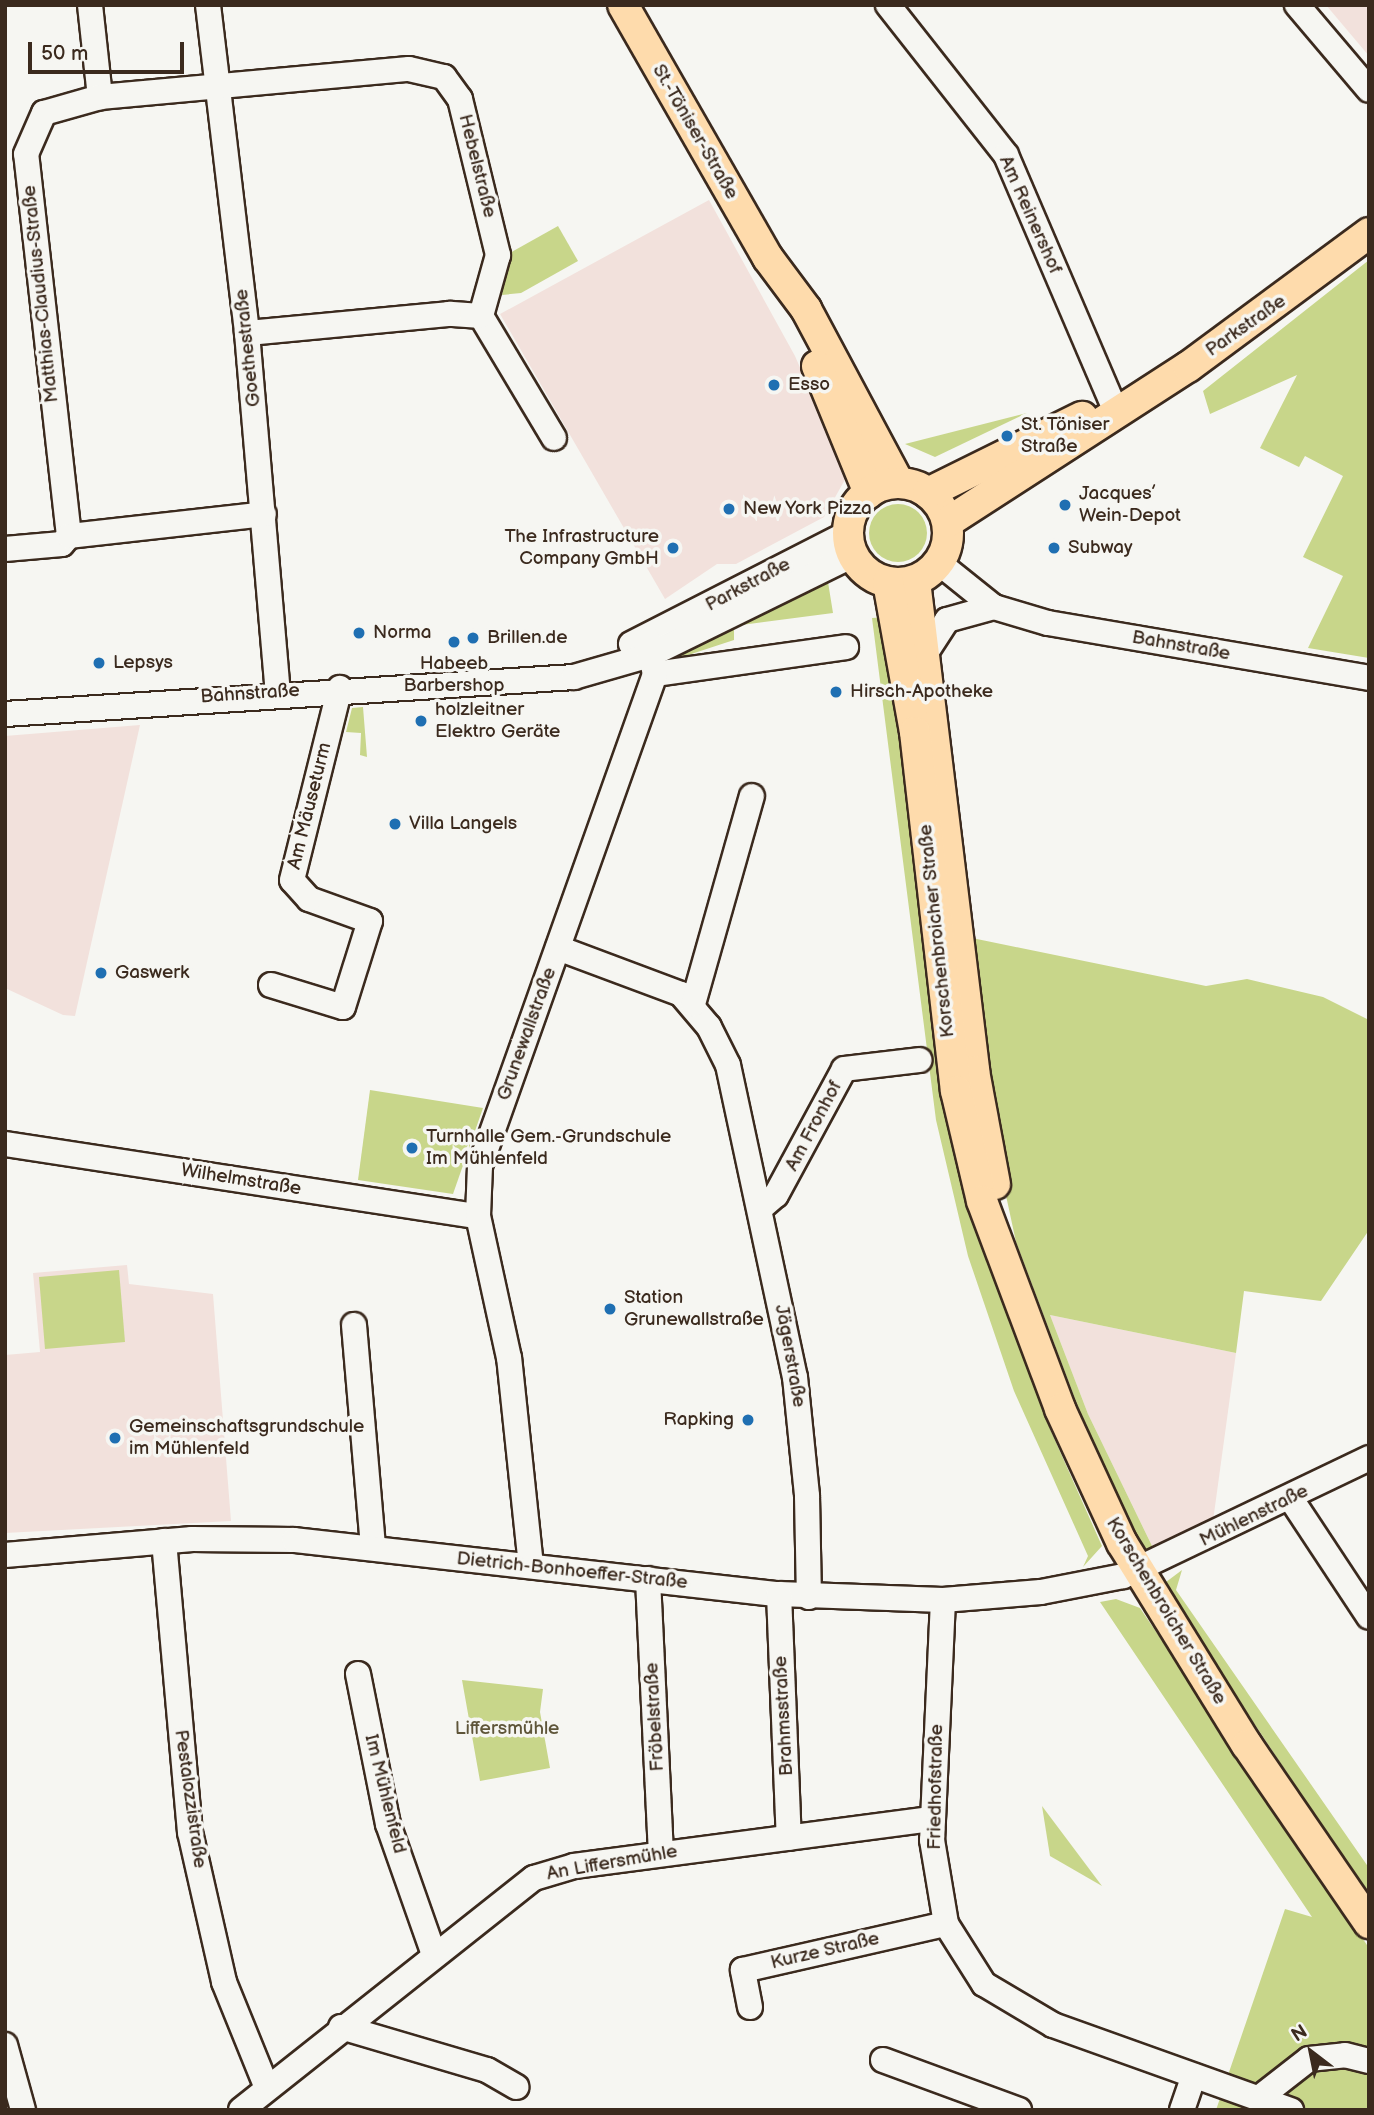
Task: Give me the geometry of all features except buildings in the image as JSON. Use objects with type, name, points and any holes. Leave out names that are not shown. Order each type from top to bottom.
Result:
[{"type":"main road","name":"St.-Töniser-Straße","points":[[623,5],[768,258],[869,493]]},
{"type":"main road","name":"Parkstraße","points":[[948,522],[1115,409],[1199,359],[1369,233]]},
{"type":"main road","name":"St.-Töniser-Straße","points":[[768,258],[806,309],[899,483]]},
{"type":"main road","name":"Parkstraße","points":[[928,493],[1083,416],[1115,409]]},
{"type":"main road","points":[[899,483],[928,493],[948,522],[939,563],[901,581],[867,573],[851,544],[854,510],[869,493],[899,483]]},
{"type":"main road","name":"Korschenbroicher Straße","points":[[901,581],[927,651],[974,1071],[1010,1274]]},
{"type":"main road","name":"Korschenbroicher Straße","points":[[901,581],[915,732],[957,1099],[982,1201],[1059,1409],[1137,1571],[1369,1923]]},
{"type":"street","points":[[90,5],[100,97]]},
{"type":"street","name":"Goethestraße","points":[[208,5],[247,333],[278,692]]},
{"type":"street","name":"Am Reinershof","points":[[888,5],[1006,155],[1115,409]]},
{"type":"street","points":[[1297,5],[1369,90]]},
{"type":"street","name":"Hebelstraße","points":[[219,86],[409,69],[444,77],[460,99],[498,255],[481,316]]},
{"type":"street","name":"Matthias-Claudius-Straße","points":[[69,536],[26,154],[44,113],[100,97],[219,86]]},
{"type":"street","points":[[247,333],[449,314],[481,316],[554,438]]},
{"type":"street","points":[[5,550],[61,544],[69,536],[264,514]]},
{"type":"street","name":"Parkstraße","points":[[650,655],[851,544]]},
{"type":"street","name":"Bahnstraße","points":[[939,563],[994,607],[1048,623],[1369,678]]},
{"type":"street","points":[[927,651],[947,620],[994,607]]},
{"type":"street","name":"Bahnstraße","points":[[5,714],[496,678],[575,662],[650,655],[846,648]]},
{"type":"street","name":"Grunewallstraße","points":[[531,1566],[509,1358],[478,1216],[481,1166],[558,948],[650,655]]},
{"type":"street","name":"Am Mäuseturm","points":[[271,985],[343,1007],[370,920],[309,899],[292,880],[340,688]]},
{"type":"street","points":[[693,1004],[752,796]]},
{"type":"street","name":"Jägerstraße","points":[[558,948],[671,989],[693,1004],[728,1065],[762,1207],[800,1420],[809,1597]]},
{"type":"street","name":"Am Fronhof","points":[[762,1207],[776,1195],[844,1069],[919,1060]]},
{"type":"street","name":"Wilhelmstraße","points":[[5,1144],[478,1216]]},
{"type":"street","points":[[354,1325],[373,1547]]},
{"type":"street","name":"Mühlenstraße","points":[[1137,1571],[1291,1499],[1369,1458]]},
{"type":"street","points":[[1291,1499],[1369,1617]]},
{"type":"street","name":"Dietrich-Bonhoeffer-Straße","points":[[5,1555],[164,1541],[256,1538],[373,1547],[809,1597],[943,1600],[1041,1592],[1137,1571]]},
{"type":"street","name":"Pestalozzistraße","points":[[164,1541],[190,1832],[224,1982],[267,2088]]},
{"type":"street","name":"Fröbelstraße","points":[[649,1579],[661,1854]]},
{"type":"street","name":"Brahmsstraße","points":[[779,1594],[789,1838]]},
{"type":"street","name":"Friedhofstraße","points":[[943,1600],[933,1819],[946,1924],[984,1984],[1053,2025],[1291,2110]]},
{"type":"street","name":"Im Mühlenfeld","points":[[358,1674],[388,1824],[433,1952]]},
{"type":"street","name":"An Liffersmühle","points":[[241,2110],[433,1952],[534,1878],[661,1854],[933,1819]]},
{"type":"street","name":"Kurze Straße","points":[[750,2007],[743,1970],[946,1924]]},
{"type":"street","points":[[341,2027],[487,2070],[517,2087]]},
{"type":"street","points":[[5,2045],[23,2110]]},
{"type":"street","points":[[1259,2098],[1308,2059],[1345,2055],[1369,2061]]},
{"type":"street","points":[[883,2060],[1019,2110]]},
{"type":"street","points":[[1182,2110],[1194,2076]]},
{"type":"shaded area","points":[[1326,5],[1369,5],[1369,56]]},
{"type":"shaded area","points":[[709,200],[795,356],[847,476],[824,517],[736,564],[717,564],[665,599],[500,314]]},
{"type":"shaded area","points":[[140,725],[75,1016],[63,1015],[5,988],[5,736]]},
{"type":"shaded area","name":"Gemeinschaftsgrundschule im Mühlenfeld","points":[[127,1265],[129,1284],[213,1294],[231,1521],[5,1533],[5,1355],[40,1352],[33,1273]]},
{"type":"shaded area","points":[[1050,1315],[1236,1353],[1213,1521],[1153,1548],[1088,1414]]},
{"type":"green space","points":[[558,226],[578,261],[521,293],[502,295],[508,254]]},
{"type":"green space","points":[[1369,260],[1369,658],[1308,648],[1343,576],[1303,557],[1343,476],[1305,456],[1299,467],[1260,448],[1297,375],[1210,414],[1203,391]]},
{"type":"green space","points":[[1027,413],[935,457],[905,444]]},
{"type":"green space","points":[[898,504],[914,509],[922,517],[927,533],[922,549],[914,557],[898,562],[882,557],[874,549],[869,533],[874,517],[882,509]]},
{"type":"green space","points":[[828,582],[833,613],[734,626],[734,640],[676,659],[681,650]]},
{"type":"green space","points":[[887,617],[955,1134],[986,1258],[1050,1429],[1102,1546],[1083,1567],[1088,1556],[1014,1391],[968,1256],[936,1120],[872,618]]},
{"type":"green space","points":[[363,707],[367,757],[360,755],[361,733],[346,732],[352,708]]},
{"type":"green space","points":[[972,938],[1206,986],[1247,979],[1323,997],[1369,1020],[1369,1230],[1321,1301],[1244,1291],[1236,1353],[1050,1315],[1088,1414],[1153,1548],[1143,1551],[1092,1444],[1016,1242],[996,1149]]},
{"type":"green space","points":[[370,1090],[483,1108],[453,1194],[358,1180]]},
{"type":"green space","points":[[119,1270],[125,1342],[45,1349],[39,1277]]},
{"type":"green space","points":[[1182,1570],[1176,1590],[1369,1868],[1369,1896],[1162,1585]]},
{"type":"green space","points":[[1116,1599],[1140,1608],[1369,1948],[1369,2110],[1216,2110],[1285,1909],[1312,1917],[1100,1602]]},
{"type":"green space","name":"Liffersmühle","points":[[462,1680],[543,1689],[540,1712],[550,1768],[480,1781]]},
{"type":"green space","points":[[1042,1806],[1102,1886],[1050,1856]]},
{"type":"place","name":"Esso","points":[[774,385]]},
{"type":"place","name":"St. Töniser Straße","points":[[1007,436]]},
{"type":"place","name":"Jacques’ Wein-Depot","points":[[1065,505]]},
{"type":"place","name":"New York Pizza","points":[[729,509]]},
{"type":"place","name":"The Infrastructure Company GmbH","points":[[673,548]]},
{"type":"place","name":"Subway","points":[[1054,548]]},
{"type":"place","name":"Norma","points":[[359,633]]},
{"type":"place","name":"Brillen.de","points":[[473,638]]},
{"type":"place","name":"Habeeb Barbershop","points":[[454,642]]},
{"type":"place","name":"Lepsys","points":[[99,663]]},
{"type":"place","name":"Hirsch-Apotheke","points":[[836,692]]},
{"type":"place","name":"holzleitner Elektro Geräte","points":[[421,721]]},
{"type":"place","name":"Villa Langels","points":[[395,824]]},
{"type":"place","name":"Gaswerk","points":[[101,973]]},
{"type":"place","name":"Turnhalle Gem.-Grundschule Im Mühlenfeld","points":[[412,1148]]},
{"type":"place","name":"Station Grunewallstraße","points":[[610,1309]]},
{"type":"place","name":"Rapking","points":[[748,1420]]},
{"type":"place","name":"Gemeinschaftsgrundschule im Mühlenfeld","points":[[115,1438]]}]
